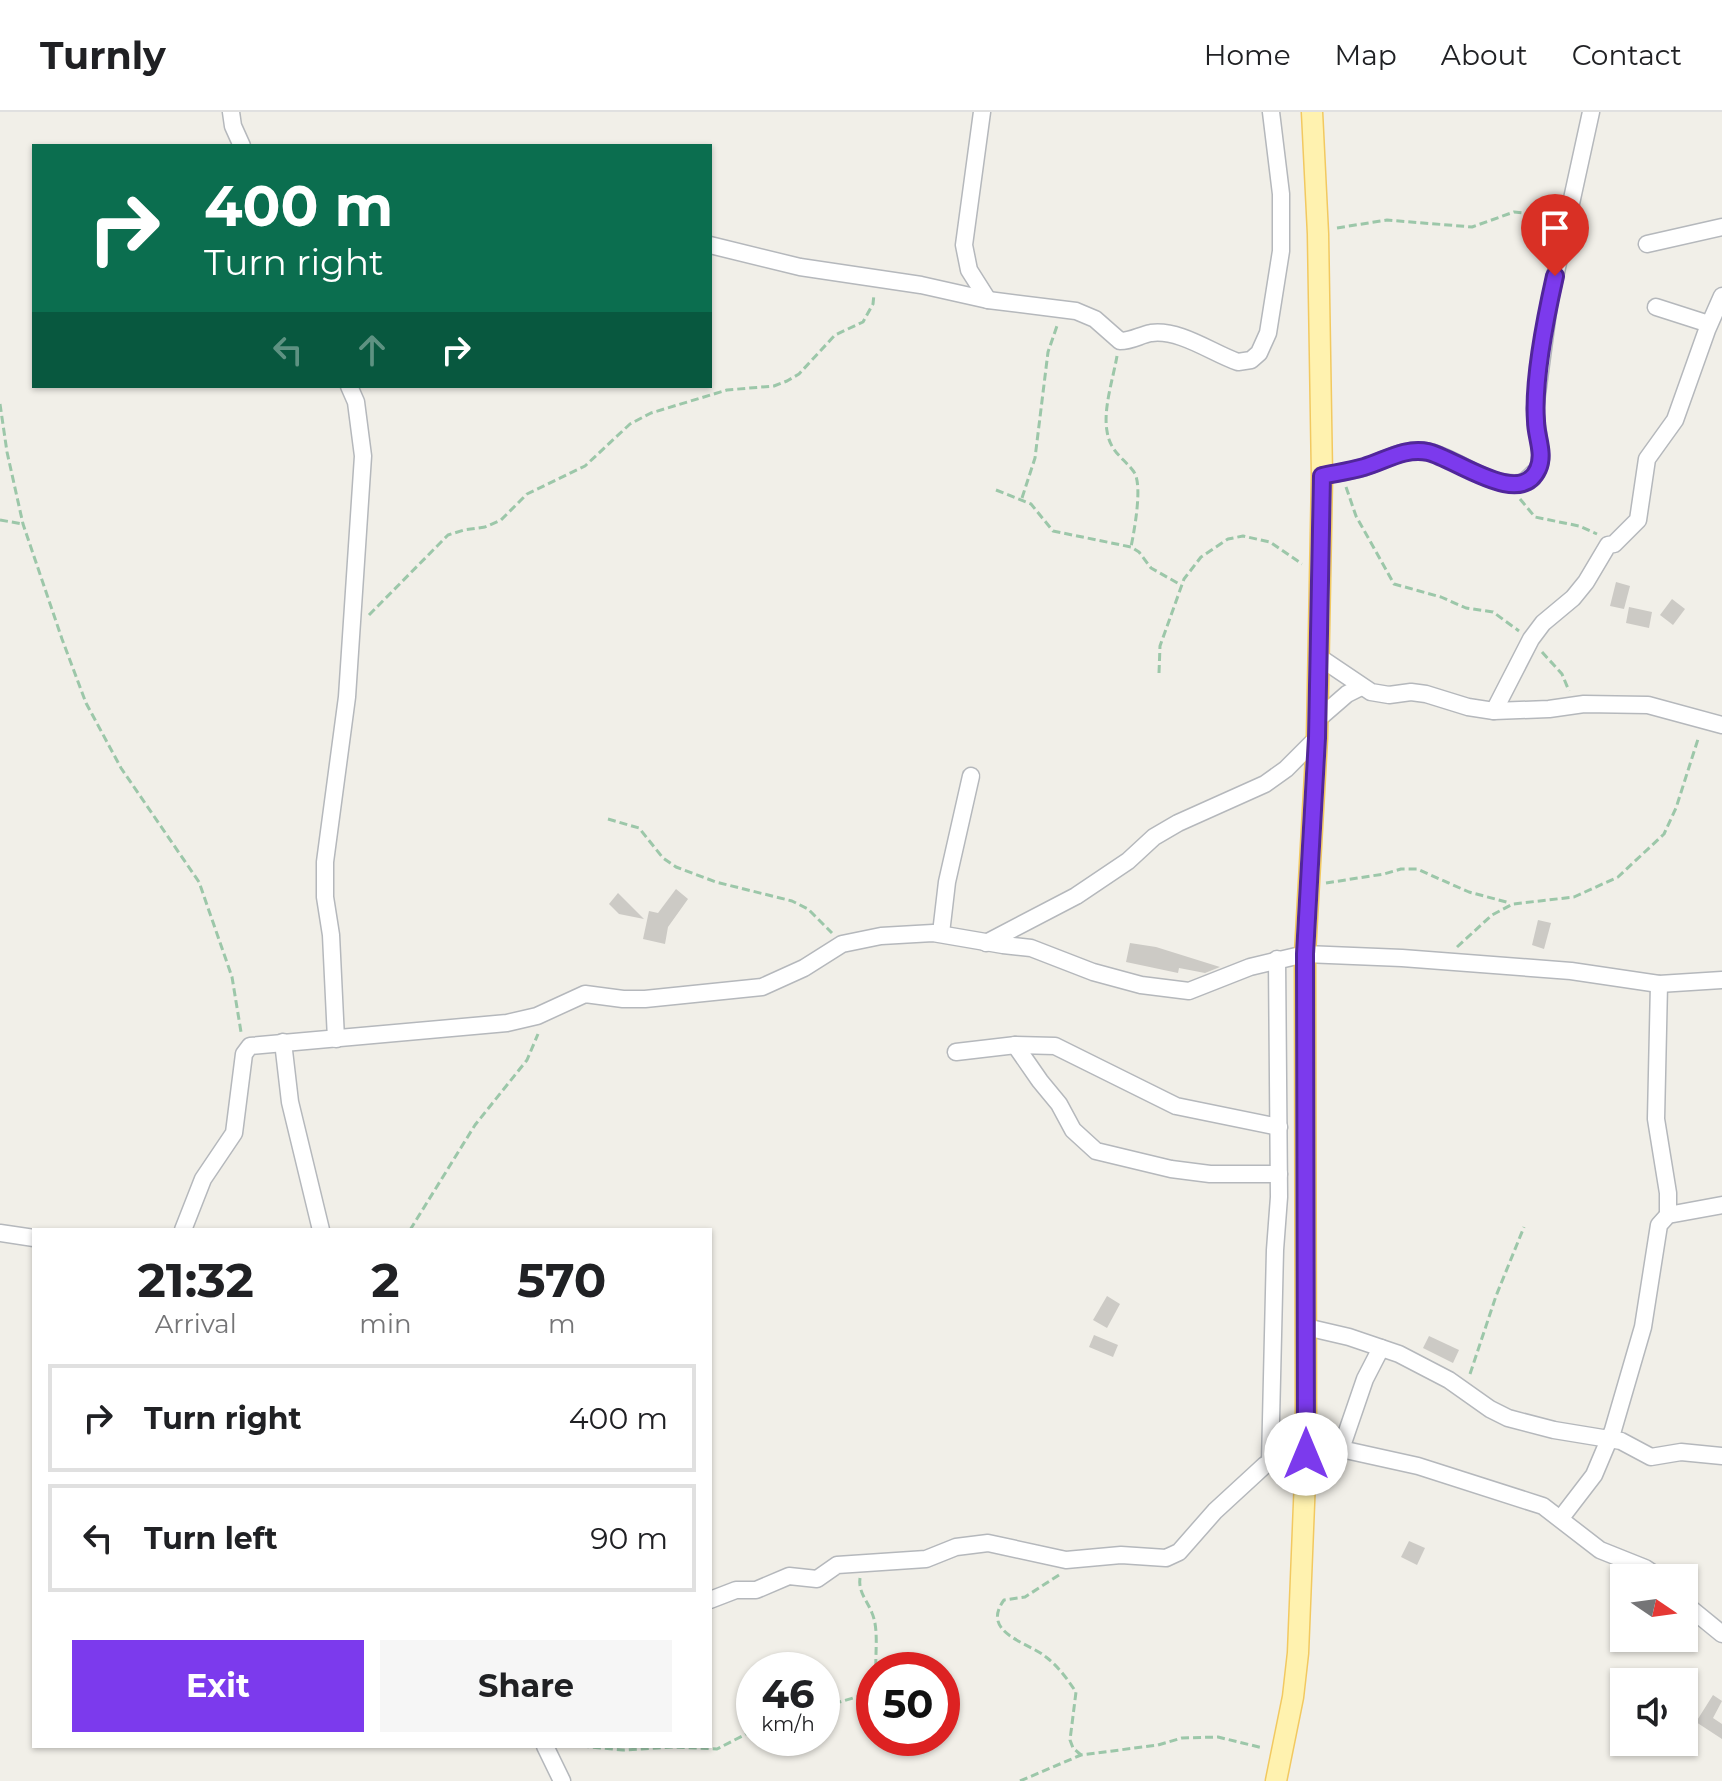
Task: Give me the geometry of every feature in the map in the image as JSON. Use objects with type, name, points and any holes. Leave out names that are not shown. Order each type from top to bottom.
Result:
[{"type":"main road","points":[[1276,1781],[1284,1752],[1298,1653],[1306,1454],[1305,954],[1317,729],[1320,579],[1331,474],[1312,112]]},
{"type":"street","points":[[231,112],[241,144]]},
{"type":"street","points":[[982,112],[964,245],[969,270],[988,300]]},
{"type":"street","points":[[712,245],[800,267],[962,292],[988,300],[1068,310],[1095,319],[1120,341],[1151,333],[1166,334],[1238,362],[1251,360],[1259,353],[1268,333],[1281,251],[1281,194],[1271,112]]},
{"type":"street","points":[[1331,474],[1364,467],[1405,452],[1419,451],[1431,452],[1487,478],[1510,484],[1523,483],[1538,469],[1541,458],[1535,409],[1549,304],[1591,112]]},
{"type":"street","points":[[1647,244],[1722,227]]},
{"type":"street","points":[[1494,711],[1531,639],[1543,623],[1573,598],[1608,545],[1614,544],[1638,520],[1647,459],[1675,420],[1722,296]]},
{"type":"street","points":[[1656,307],[1709,324]]},
{"type":"street","points":[[336,1039],[325,862],[347,697],[363,456],[356,402],[350,388]]},
{"type":"street","points":[[1319,657],[1371,692],[1426,694],[1468,707],[1494,711],[1576,705],[1648,705],[1722,725]]},
{"type":"street","points":[[986,943],[1085,890],[1128,861],[1154,837],[1178,823],[1265,784],[1286,769],[1347,694],[1361,687]]},
{"type":"street","points":[[941,933],[947,882],[971,776]]},
{"type":"street","points":[[184,1228],[203,1179],[234,1133],[250,1047],[526,1020],[585,994],[645,999],[762,987],[804,968],[842,944],[881,936],[941,933],[986,943],[1031,948],[1124,981],[1189,991],[1277,959],[1305,954],[1571,971],[1659,984],[1722,980]]},
{"type":"street","points":[[1270,1463],[1279,1174],[1277,959]]},
{"type":"street","points":[[1659,984],[1656,1119],[1668,1193],[1668,1215]]},
{"type":"street","points":[[280,1042],[290,1102],[321,1228]]},
{"type":"street","points":[[956,1052],[1039,1043],[1055,1046],[1176,1106],[1279,1127]]},
{"type":"street","points":[[1015,1045],[1059,1104],[1073,1130],[1096,1151],[1197,1172],[1279,1174]]},
{"type":"street","points":[[1561,1518],[1594,1475],[1609,1441],[1643,1327],[1659,1225],[1668,1215],[1722,1205]]},
{"type":"street","points":[[0,1233],[32,1238]]},
{"type":"street","points":[[1306,1327],[1349,1337],[1411,1360],[1508,1418],[1626,1443],[1651,1457],[1681,1452],[1722,1456]]},
{"type":"street","points":[[1341,1449],[1365,1379],[1381,1348]]},
{"type":"street","points":[[712,1599],[736,1590],[756,1590],[789,1576],[817,1579],[833,1566],[926,1559],[956,1547],[988,1543],[1074,1561],[1121,1555],[1160,1559],[1173,1555],[1188,1543],[1215,1511],[1260,1467],[1306,1454],[1341,1449],[1418,1466],[1535,1503],[1561,1518],[1600,1550],[1635,1564]]},
{"type":"street","points":[[1698,1614],[1722,1634]]},
{"type":"street","points":[[546,1748],[562,1781]]},
{"type":"path","points":[[1318,234],[1387,220],[1472,227],[1514,212],[1567,220]]},
{"type":"path","points":[[351,631],[448,535],[501,520],[527,494],[585,466],[630,424],[651,413],[699,398],[742,387],[774,386],[799,374],[835,335],[863,322],[873,304],[877,278]]},
{"type":"path","points":[[1022,498],[1035,458],[1048,352],[1053,334],[1068,310]]},
{"type":"path","points":[[1120,341],[1106,427],[1113,451],[1138,480],[1131,547]]},
{"type":"path","points":[[0,404],[23,524],[86,703],[121,768],[199,882],[232,977],[250,1047]]},
{"type":"path","points":[[1331,474],[1394,584],[1441,597],[1466,608],[1493,612],[1531,639],[1562,674],[1576,705]]},
{"type":"path","points":[[1510,484],[1530,515],[1591,530],[1614,544]]},
{"type":"path","points":[[996,490],[1031,504],[1053,531],[1131,547],[1151,568],[1182,586]]},
{"type":"path","points":[[0,520],[23,524]]},
{"type":"path","points":[[1159,673],[1160,646],[1182,586],[1201,557],[1228,539],[1243,536],[1270,542],[1320,579]]},
{"type":"path","points":[[1445,962],[1471,932],[1492,915],[1513,904],[1574,897],[1592,891],[1618,877],[1642,855],[1664,834],[1676,808],[1704,721]]},
{"type":"path","points":[[608,819],[639,828],[663,858],[676,867],[716,882],[777,895],[808,909],[842,944]]},
{"type":"path","points":[[1310,884],[1417,869],[1469,892],[1513,904]]},
{"type":"path","points":[[411,1228],[475,1125],[527,1060],[546,1012]]},
{"type":"path","points":[[1462,1388],[1470,1374],[1496,1296],[1524,1227]]},
{"type":"path","points":[[1074,1561],[1038,1590],[1025,1597],[1004,1600],[998,1609],[998,1620],[1008,1635],[1046,1657],[1073,1687],[1077,1697],[1070,1740],[1081,1755]]},
{"type":"path","points":[[868,1562],[859,1585],[874,1618],[875,1652]]},
{"type":"path","points":[[1020,1781],[1081,1755],[1201,1736],[1284,1752]]},
{"type":"path","points":[[695,1748],[717,1749],[736,1739]]},
{"type":"path","points":[[602,1748],[656,1748]]},
{"type":"building","points":[[1616,582],[1630,586],[1624,609],[1610,606]]},
{"type":"building","points":[[1672,599],[1685,609],[1673,625],[1660,615]]},
{"type":"building","points":[[1629,607],[1652,612],[1649,628],[1626,623]]},
{"type":"building","points":[[676,889],[688,899],[668,927],[665,944],[643,939],[649,911],[658,913]]},
{"type":"building","points":[[618,893],[644,919],[619,914],[609,904]]},
{"type":"building","points":[[1538,920],[1551,923],[1544,949],[1532,945]]},
{"type":"building","points":[[1130,943],[1156,947],[1220,967],[1205,973],[1179,968],[1178,973],[1126,962]]},
{"type":"building","points":[[1107,1296],[1120,1304],[1107,1328],[1093,1320]]},
{"type":"building","points":[[1094,1335],[1118,1345],[1113,1357],[1089,1347]]},
{"type":"building","points":[[1429,1336],[1459,1350],[1453,1363],[1423,1348]]},
{"type":"building","points":[[1409,1541],[1425,1548],[1417,1565],[1401,1557]]},
{"type":"building","points":[[1713,1695],[1722,1701],[1713,1718],[1722,1724],[1722,1739],[1698,1723]]},
{"type":"route","points":[[1306,1454],[1305,954],[1317,738],[1322,476],[1364,467],[1405,452],[1419,451],[1431,452],[1502,484],[1523,483],[1532,477],[1541,458],[1535,409],[1555,276]]}]
